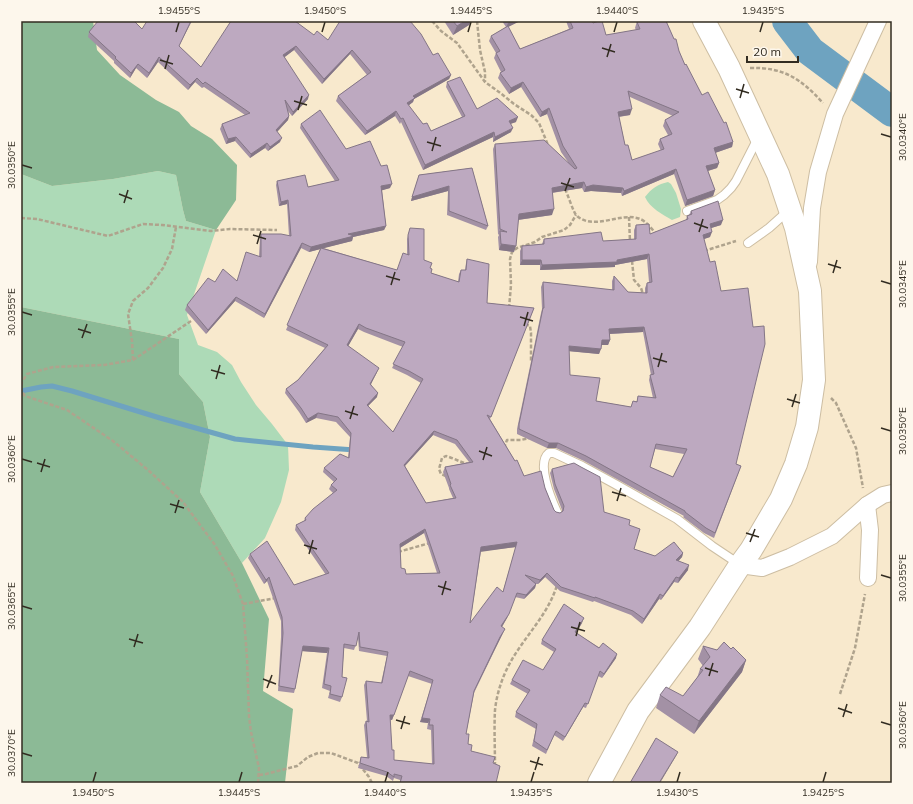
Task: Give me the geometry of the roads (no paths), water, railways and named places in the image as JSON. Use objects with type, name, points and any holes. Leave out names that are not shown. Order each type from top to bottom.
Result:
[{"type":"highway","points":[[599,783],[638,712],[700,626],[751,550],[781,499],[796,464],[807,427],[814,380],[810,292],[796,228],[778,174],[729,68],[704,21]]},
{"type":"street","points":[[810,292],[809,255],[812,208],[818,172],[836,114],[878,21]]},
{"type":"street","points":[[740,565],[762,568],[790,557],[832,536],[867,506],[883,495],[892,493]]},
{"type":"street","points":[[867,506],[870,530],[868,578]]},
{"type":"lane","points":[[687,211],[724,196],[736,181],[760,134]]},
{"type":"lane","points":[[748,243],[769,228],[790,209]]},
{"type":"lane","points":[[557,512],[544,473],[544,461],[546,455],[549,453],[554,453],[582,466],[677,519],[740,565]]},
{"type":"waterway","points":[[787,21],[810,51],[892,112]]},
{"type":"waterway","points":[[21,391],[52,386],[235,439],[355,450]]}]
